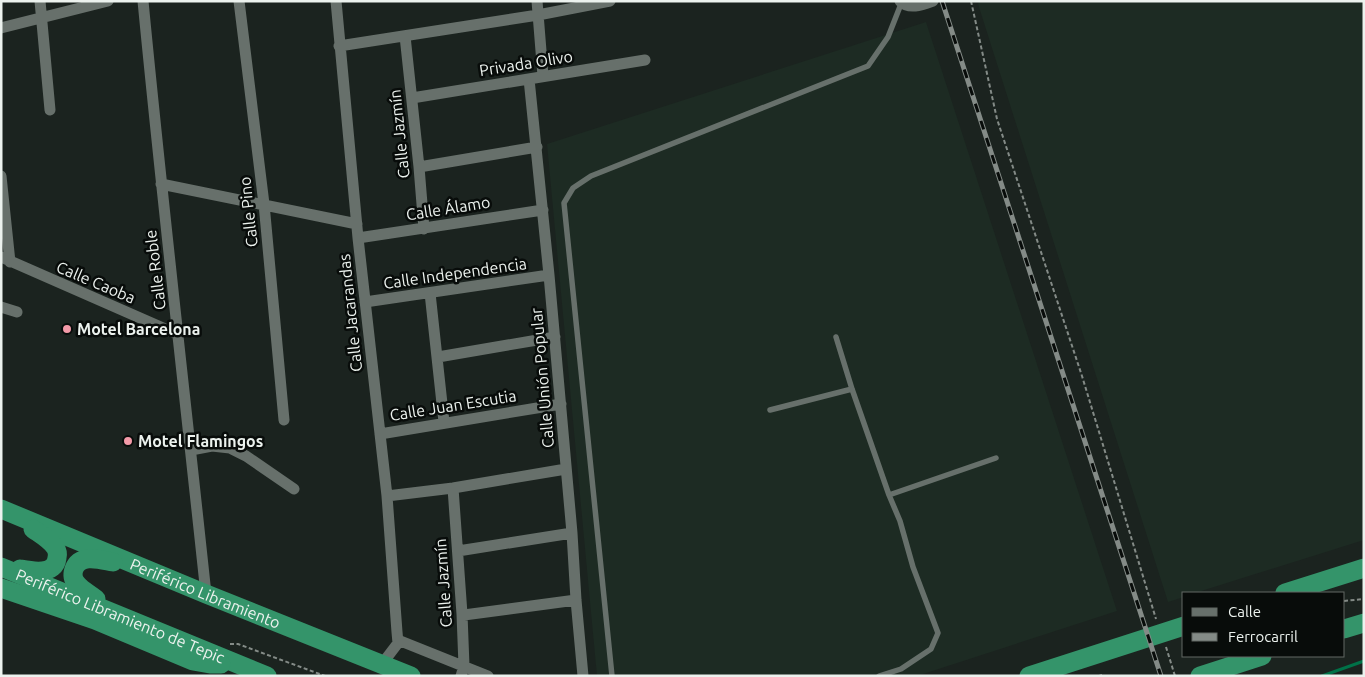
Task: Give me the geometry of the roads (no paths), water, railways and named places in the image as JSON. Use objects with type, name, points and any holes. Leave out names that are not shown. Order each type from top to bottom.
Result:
[{"type":"highway","name":"Periférico Libramiento","points":[[7,511],[206,594],[411,676]]},
{"type":"highway","points":[[1,566],[31,571],[45,571],[54,566],[58,558],[58,553],[52,544],[7,511]]},
{"type":"highway","points":[[121,615],[78,586],[73,578],[74,568],[80,561],[90,559],[142,567]]},
{"type":"highway","name":"Periférico Libramiento de Tepic","points":[[1,566],[267,676]]},
{"type":"highway","points":[[1288,592],[1364,568]]},
{"type":"highway","points":[[1,588],[95,620],[193,660],[210,664],[237,664]]},
{"type":"highway","points":[[1345,630],[1364,623]]},
{"type":"highway","points":[[1029,676],[1182,627]]},
{"type":"highway","points":[[1204,674],[1259,657]]},
{"type":"street","points":[[40,1],[50,110]]},
{"type":"street","points":[[1,28],[108,1]]},
{"type":"street","name":"Calle Roble","points":[[143,1],[206,594]]},
{"type":"street","name":"Calle Pino","points":[[239,1],[264,204],[284,420]]},
{"type":"street","name":"Calle Jacarandas","points":[[336,1],[358,238],[387,496],[398,640]]},
{"type":"street","points":[[536,1],[543,76]]},
{"type":"street","points":[[339,46],[538,15],[610,1]]},
{"type":"street","points":[[900,2],[909,7],[933,1]]},
{"type":"street","name":"Calle Jazmín","points":[[405,36],[424,228]]},
{"type":"street","name":"Privada Olivo","points":[[412,98],[645,60]]},
{"type":"street","name":"Calle Unión Popular","points":[[529,78],[555,337],[583,676]]},
{"type":"street","points":[[419,167],[537,147]]},
{"type":"street","points":[[1,176],[6,260]]},
{"type":"street","points":[[161,184],[357,224]]},
{"type":"street","name":"Calle Álamo","points":[[358,238],[543,210]]},
{"type":"street","name":"Calle Caoba","points":[[6,260],[179,335]]},
{"type":"street","name":"Calle Independencia","points":[[365,302],[549,275]]},
{"type":"street","points":[[430,292],[444,422]]},
{"type":"street","points":[[1,307],[16,312]]},
{"type":"street","points":[[438,357],[555,337]]},
{"type":"street","name":"Calle Juan Escutia","points":[[380,434],[561,404]]},
{"type":"street","points":[[191,450],[212,446],[230,448],[246,456],[294,489]]},
{"type":"street","points":[[387,496],[453,488],[566,469]]},
{"type":"street","name":"Calle Jazmín","points":[[453,488],[462,614],[462,671]]},
{"type":"street","points":[[458,551],[572,533]]},
{"type":"street","points":[[462,614],[576,600]]},
{"type":"street","points":[[382,664],[395,648],[398,640],[462,671],[488,676]]},
{"type":"lane","points":[[612,676],[564,203],[573,188],[591,176],[868,66],[888,37],[900,2]]},
{"type":"lane","points":[[836,337],[888,495],[900,521],[913,567],[938,633],[931,649],[901,669],[879,676]]},
{"type":"lane","points":[[770,410],[852,389]]},
{"type":"lane","points":[[888,495],[996,458]]},
{"type":"waterway","points":[[1322,676],[1364,661]]},
{"type":"railway","points":[[942,1],[1161,676]]},
{"type":"place","name":"Motel Barcelona","points":[[67,329]]},
{"type":"place","name":"Motel Flamingos","points":[[128,441]]}]
